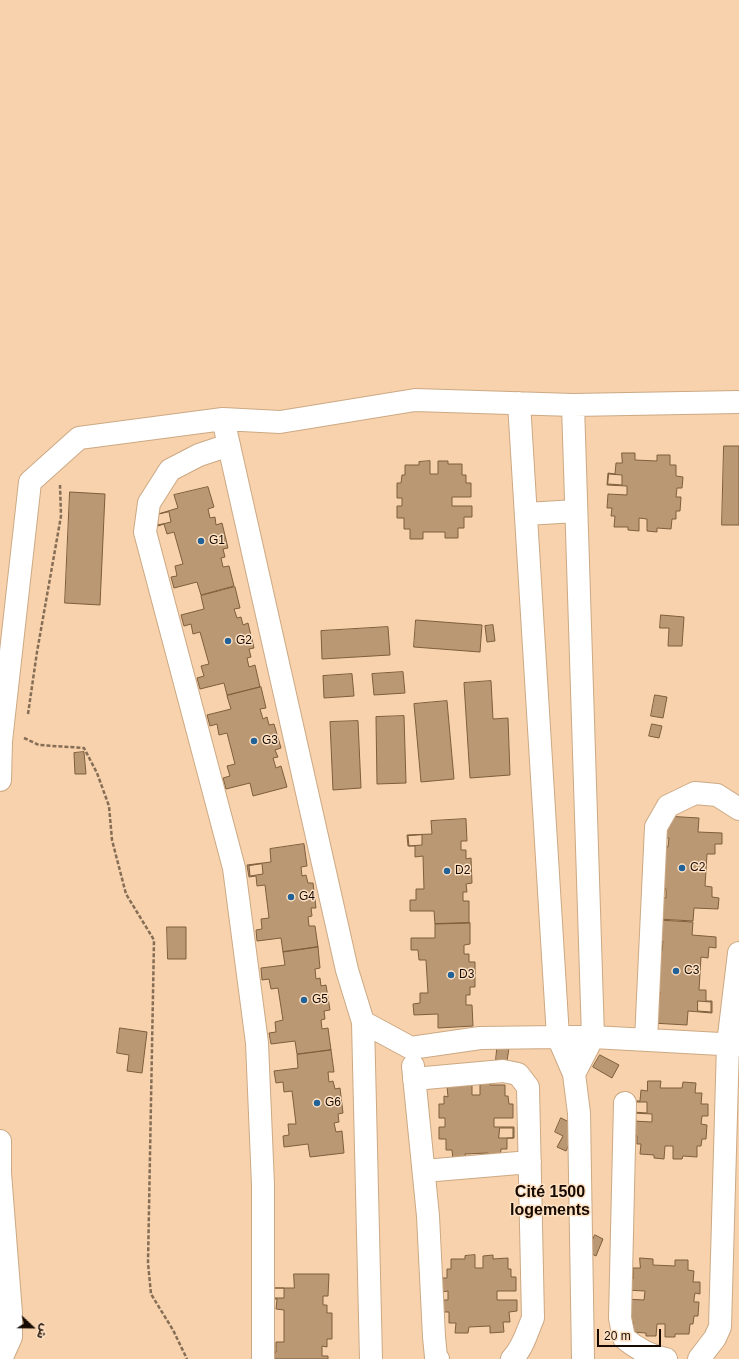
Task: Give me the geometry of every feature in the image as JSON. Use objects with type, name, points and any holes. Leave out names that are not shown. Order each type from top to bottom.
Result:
[{"type":"street","points":[[0,780],[0,741],[30,482],[79,438],[223,420],[280,422],[415,400],[573,405],[739,402]]},
{"type":"street","points":[[519,404],[558,1037],[574,1074],[579,1113],[583,1359]]},
{"type":"street","points":[[573,405],[593,1037],[574,1074]]},
{"type":"street","points":[[223,420],[347,970],[363,1022],[371,1359]]},
{"type":"street","points":[[229,445],[199,455],[170,470],[149,503],[145,532],[234,868],[257,1043],[263,1185],[263,1359]]},
{"type":"street","points":[[526,514],[576,511]]},
{"type":"street","points":[[646,1040],[656,827],[668,806],[695,793],[717,794],[739,809]]},
{"type":"street","points":[[699,1359],[715,1338],[720,1327],[739,952]]},
{"type":"street","points":[[363,1022],[411,1048],[480,1038],[558,1037],[593,1037],[734,1044]]},
{"type":"street","points":[[411,1048],[428,1216],[434,1337],[436,1357],[438,1359]]},
{"type":"street","points":[[414,1079],[503,1071],[518,1074],[528,1087],[533,1318],[516,1355],[512,1359]]},
{"type":"street","points":[[625,1103],[620,1318],[624,1338],[637,1349],[659,1358],[666,1359]]},
{"type":"street","points":[[0,1140],[0,1173],[11,1313],[11,1337],[2,1357],[0,1358]]},
{"type":"street","points":[[424,1171],[530,1162]]},
{"type":"path","points":[[28,716],[37,652],[61,516],[60,485],[63,479]]},
{"type":"path","points":[[26,731],[24,739],[39,745],[84,748],[97,773],[109,806],[112,840],[126,894],[154,940],[148,1263],[151,1294],[173,1330],[187,1359]]},
{"type":"building","points":[[724,446],[739,446],[739,525],[722,525]]},
{"type":"building","points":[[622,453],[635,453],[635,460],[657,461],[657,455],[670,455],[670,465],[676,465],[676,476],[683,477],[682,488],[677,488],[676,497],[681,497],[680,511],[676,511],[676,519],[672,519],[671,529],[657,528],[657,532],[647,531],[647,519],[639,518],[639,531],[628,530],[628,527],[614,527],[615,516],[611,516],[612,508],[607,508],[608,494],[627,495],[627,486],[607,485],[608,473],[615,474],[616,463],[622,463]]},
{"type":"building","points":[[430,461],[430,474],[438,474],[438,461],[448,461],[448,464],[462,464],[462,475],[466,475],[466,483],[471,483],[471,497],[452,497],[452,506],[472,506],[472,517],[464,517],[464,528],[458,528],[458,538],[445,538],[445,532],[423,532],[423,539],[410,539],[410,529],[404,529],[404,518],[397,518],[397,506],[402,506],[402,498],[397,498],[397,483],[401,483],[402,475],[405,475],[405,465],[419,465],[419,462]]},
{"type":"building","points":[[609,474],[622,475],[622,485],[608,484]]},
{"type":"building","name":"G1","points":[[208,487],[214,507],[208,509],[210,518],[215,517],[216,525],[222,523],[228,548],[223,549],[225,557],[221,558],[223,567],[229,566],[234,586],[201,595],[197,582],[174,588],[171,577],[177,576],[175,566],[183,564],[174,532],[167,534],[164,524],[158,526],[155,515],[178,508],[174,495]]},
{"type":"building","points":[[70,492],[105,494],[100,605],[65,603]]},
{"type":"building","points":[[169,512],[171,522],[158,525],[156,515]]},
{"type":"building","name":"G2","points":[[235,587],[240,608],[234,609],[237,618],[241,617],[243,625],[248,623],[254,648],[249,649],[251,657],[247,658],[249,667],[255,665],[260,687],[227,695],[224,683],[200,689],[197,678],[204,676],[201,666],[209,664],[200,632],[193,634],[191,624],[184,626],[181,615],[204,609],[201,596]]},
{"type":"building","points":[[661,615],[684,617],[682,646],[668,646],[669,628],[660,628]]},
{"type":"building","points":[[416,620],[482,625],[480,652],[414,647]]},
{"type":"building","points":[[493,625],[495,641],[487,642],[485,626]]},
{"type":"building","points":[[388,627],[390,655],[322,659],[321,631]]},
{"type":"building","points":[[403,672],[405,693],[374,695],[372,674]]},
{"type":"building","points":[[352,674],[354,696],[324,698],[323,676]]},
{"type":"building","points":[[491,681],[493,719],[508,718],[510,775],[470,778],[464,683]]},
{"type":"building","name":"G3","points":[[261,687],[266,708],[260,709],[263,719],[267,717],[269,725],[274,724],[281,748],[275,750],[278,757],[273,758],[276,768],[281,766],[287,787],[253,796],[250,783],[226,789],[223,778],[230,776],[227,766],[235,764],[227,733],[219,735],[217,724],[210,726],[207,715],[231,709],[227,696]]},
{"type":"building","points":[[655,695],[667,697],[663,718],[651,716]]},
{"type":"building","points":[[447,701],[454,779],[421,782],[414,704]]},
{"type":"building","points":[[404,716],[406,783],[377,784],[376,717]]},
{"type":"building","points":[[358,721],[361,788],[333,790],[330,722]]},
{"type":"building","points":[[652,724],[662,726],[659,738],[649,736]]},
{"type":"building","points":[[84,752],[86,774],[75,774],[74,753]]},
{"type":"building","name":"C2","points":[[665,816],[699,818],[698,832],[722,833],[722,844],[715,844],[715,854],[707,854],[705,886],[712,887],[712,897],[719,898],[718,909],[694,908],[693,921],[658,919],[660,898],[666,898],[666,889],[662,888],[664,847],[668,847],[669,838],[663,838]]},
{"type":"building","name":"D2","points":[[466,819],[467,841],[461,841],[461,850],[466,850],[466,859],[471,858],[472,883],[466,884],[467,892],[463,892],[463,901],[469,901],[469,923],[435,924],[434,911],[410,911],[410,900],[416,900],[416,889],[424,889],[423,856],[415,857],[415,846],[408,846],[407,835],[432,834],[431,821]]},
{"type":"building","points":[[422,835],[422,845],[409,846],[408,836]]},
{"type":"building","name":"G4","points":[[304,844],[307,866],[301,867],[302,876],[306,875],[308,883],[313,883],[316,908],[311,908],[312,916],[308,917],[309,926],[315,926],[318,947],[283,952],[281,938],[257,941],[256,930],[262,929],[261,919],[269,918],[265,885],[257,886],[256,876],[249,877],[247,865],[271,862],[270,849]]},
{"type":"building","points":[[262,864],[263,874],[250,876],[249,866]]},
{"type":"building","name":"C3","points":[[658,920],[693,922],[692,935],[716,937],[716,948],[709,947],[708,958],[701,957],[699,990],[706,990],[706,1001],[712,1001],[712,1013],[688,1011],[687,1025],[652,1023],[654,1001],[659,1002],[660,992],[656,992],[658,951],[662,951],[663,941],[657,941]]},
{"type":"building","name":"D3","points":[[470,923],[470,944],[464,945],[464,954],[469,954],[469,962],[475,962],[475,987],[470,987],[470,995],[466,995],[466,1005],[472,1005],[473,1026],[438,1028],[438,1014],[414,1015],[413,1004],[420,1003],[420,993],[428,993],[426,960],[419,960],[418,950],[411,950],[411,938],[435,938],[435,924]]},
{"type":"building","points":[[167,927],[186,927],[186,959],[168,959]]},
{"type":"building","name":"G5","points":[[318,947],[320,968],[315,969],[316,979],[320,978],[321,986],[326,985],[330,1010],[324,1011],[325,1019],[321,1020],[322,1029],[328,1028],[331,1050],[297,1054],[295,1041],[271,1044],[269,1033],[276,1032],[275,1022],[283,1020],[278,988],[271,989],[269,979],[262,980],[261,968],[285,965],[283,952]]},
{"type":"building","points":[[698,1001],[711,1002],[711,1012],[698,1011]]},
{"type":"building","points":[[120,1028],[147,1032],[142,1073],[127,1071],[129,1055],[117,1053]]},
{"type":"building","points":[[498,1040],[510,1041],[507,1061],[496,1060]]},
{"type":"building","name":"G6","points":[[331,1050],[334,1072],[328,1072],[329,1082],[333,1081],[335,1089],[340,1088],[343,1113],[338,1114],[339,1122],[334,1123],[336,1132],[342,1131],[344,1153],[310,1157],[308,1144],[284,1147],[283,1136],[289,1135],[288,1124],[296,1124],[292,1091],[284,1092],[283,1082],[276,1083],[274,1071],[298,1068],[297,1055]]},
{"type":"building","points":[[600,1055],[619,1065],[612,1078],[593,1067]]},
{"type":"building","points":[[648,1081],[661,1081],[660,1088],[682,1088],[683,1082],[696,1083],[695,1093],[702,1093],[701,1104],[708,1104],[708,1116],[702,1116],[701,1124],[707,1125],[706,1139],[702,1139],[701,1146],[697,1146],[697,1157],[683,1156],[682,1159],[673,1159],[673,1146],[665,1146],[664,1159],[654,1158],[654,1155],[640,1154],[641,1144],[637,1144],[637,1136],[632,1135],[633,1121],[652,1122],[652,1114],[633,1113],[633,1101],[640,1101],[641,1090],[647,1091]]},
{"type":"building","points":[[472,1082],[472,1095],[480,1095],[480,1082],[490,1082],[490,1085],[505,1085],[505,1096],[508,1096],[509,1104],[513,1104],[513,1118],[494,1118],[494,1127],[514,1127],[514,1138],[507,1138],[507,1149],[501,1149],[500,1159],[488,1160],[488,1153],[465,1154],[466,1160],[453,1160],[452,1150],[446,1150],[446,1139],[439,1139],[439,1127],[445,1127],[445,1118],[439,1118],[439,1104],[444,1104],[444,1096],[448,1097],[447,1086]]},
{"type":"building","points":[[634,1102],[647,1102],[647,1113],[633,1112]]},
{"type":"building","points":[[561,1118],[577,1126],[566,1151],[557,1147],[563,1136],[555,1132]]},
{"type":"building","points":[[500,1128],[513,1128],[513,1138],[499,1138]]},
{"type":"building","points":[[595,1235],[603,1239],[596,1256],[588,1252]]},
{"type":"building","points":[[475,1255],[475,1268],[483,1268],[483,1256],[493,1255],[493,1259],[508,1258],[508,1269],[511,1269],[511,1277],[516,1277],[516,1291],[497,1291],[497,1300],[517,1300],[517,1311],[509,1312],[510,1322],[503,1322],[504,1332],[490,1333],[490,1326],[469,1327],[468,1333],[455,1333],[456,1323],[449,1323],[449,1312],[442,1312],[442,1300],[448,1300],[448,1291],[442,1292],[442,1278],[447,1278],[447,1269],[451,1269],[451,1259],[465,1259],[465,1256]]},
{"type":"building","points":[[640,1258],[653,1259],[653,1265],[675,1266],[675,1260],[688,1260],[688,1270],[694,1271],[693,1282],[700,1282],[700,1294],[695,1293],[694,1299],[694,1302],[699,1302],[698,1316],[694,1316],[693,1324],[690,1324],[689,1334],[675,1334],[675,1337],[665,1337],[665,1324],[657,1324],[656,1336],[646,1336],[646,1333],[632,1332],[633,1322],[629,1321],[625,1299],[644,1300],[645,1291],[625,1290],[625,1279],[633,1279],[633,1268],[640,1268]]},
{"type":"building","points":[[294,1274],[329,1274],[328,1296],[323,1296],[323,1305],[327,1305],[327,1313],[332,1313],[332,1339],[327,1339],[327,1347],[322,1346],[322,1356],[328,1356],[328,1359],[270,1359],[270,1353],[276,1352],[276,1342],[284,1342],[284,1310],[276,1309],[277,1299],[270,1299],[270,1288],[294,1288]]},
{"type":"building","points":[[270,1288],[284,1288],[284,1298],[270,1298]]},
{"type":"place","name":"G1","points":[[201,541]]},
{"type":"place","name":"G2","points":[[228,641]]},
{"type":"place","name":"G3","points":[[254,741]]},
{"type":"place","name":"C2","points":[[682,868]]},
{"type":"place","name":"D2","points":[[447,871]]},
{"type":"place","name":"G4","points":[[291,897]]},
{"type":"place","name":"C3","points":[[676,971]]},
{"type":"place","name":"D3","points":[[451,975]]},
{"type":"place","name":"G5","points":[[304,1000]]},
{"type":"place","name":"G6","points":[[317,1103]]},
{"type":"district","name":"Cité 1500 logements","points":[[550,1202]]}]
